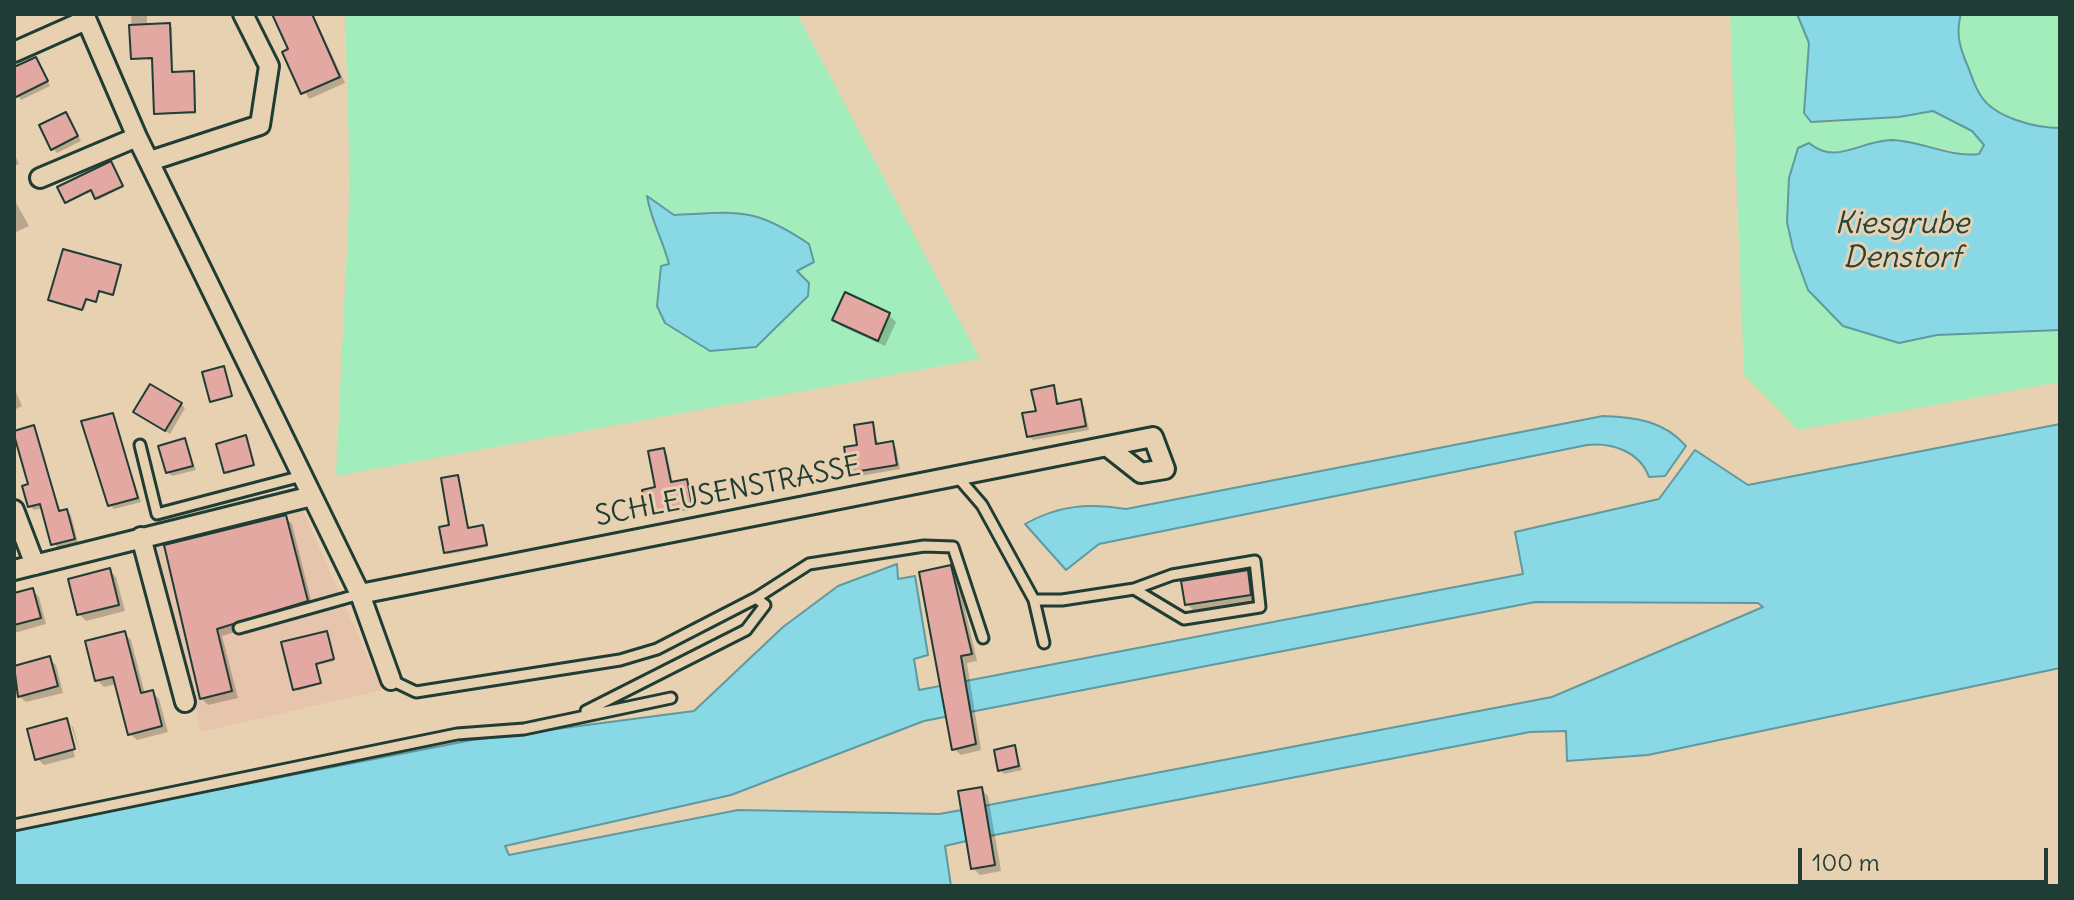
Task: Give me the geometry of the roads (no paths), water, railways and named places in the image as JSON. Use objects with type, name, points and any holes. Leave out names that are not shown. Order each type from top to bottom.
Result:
[{"type":"street","points":[[150,161],[260,125],[269,66],[243,14]]},
{"type":"street","points":[[14,52],[85,17],[137,137],[360,594],[391,680]]},
{"type":"street","points":[[40,178],[137,137]]},
{"type":"street","name":"SCHLEUSENSTRASSE","points":[[360,594],[1108,447]]},
{"type":"street","points":[[14,570],[312,496]]},
{"type":"street","points":[[14,510],[35,565]]},
{"type":"street","points":[[141,537],[185,702]]},
{"type":"lane","points":[[140,445],[157,514],[302,476]]},
{"type":"lane","points":[[956,475],[982,505],[1034,600],[1044,643]]},
{"type":"lane","points":[[391,680],[416,692],[620,660],[657,649],[756,598],[809,564],[924,546],[953,547],[983,638]]},
{"type":"lane","points":[[1034,600],[1062,600],[1134,589],[1172,575],[1255,561],[1260,607],[1184,619],[1134,589]]},
{"type":"lane","points":[[239,628],[360,594]]},
{"type":"lane","points":[[580,715],[746,630],[765,605],[756,598]]},
{"type":"lane","points":[[14,825],[457,734],[524,729],[671,698]]},
{"type":"water","name":"Kiesgrube Denstorf","points":[[1797,14],[1961,14],[1959,33],[1962,50],[1976,88],[1987,104],[2017,120],[2060,128],[2060,330],[1937,335],[1899,343],[1843,326],[1808,290],[1787,222],[1789,178],[1798,148],[1809,143],[1829,152],[1839,152],[1892,140],[1969,155],[1979,154],[1984,145],[1972,131],[1933,111],[1899,117],[1811,122],[1804,113],[1809,43]]},
{"type":"water","points":[[647,196],[674,215],[744,214],[790,232],[809,244],[814,262],[797,271],[809,283],[808,296],[756,347],[710,351],[665,323],[657,306],[661,266],[669,264]]},
{"type":"water","points":[[1603,416],[1649,422],[1668,431],[1686,446],[1665,476],[1649,477],[1639,461],[1624,450],[1606,445],[1587,445],[1099,544],[1066,570],[1025,524],[1062,509],[1099,506],[1126,509]]},
{"type":"water","points":[[2060,424],[2060,668],[1648,755],[1567,761],[1566,731],[1530,732],[979,838],[945,846],[951,886],[14,886],[14,829],[472,740],[694,711],[783,627],[838,586],[897,564],[898,579],[915,576],[928,655],[914,659],[919,690],[1523,574],[1515,532],[1659,499],[1695,450],[1748,485]],"holes":[[[1535,602],[1758,603],[1763,607],[1552,697],[939,814],[738,810],[509,855],[505,846],[731,795],[924,721]]]}]
